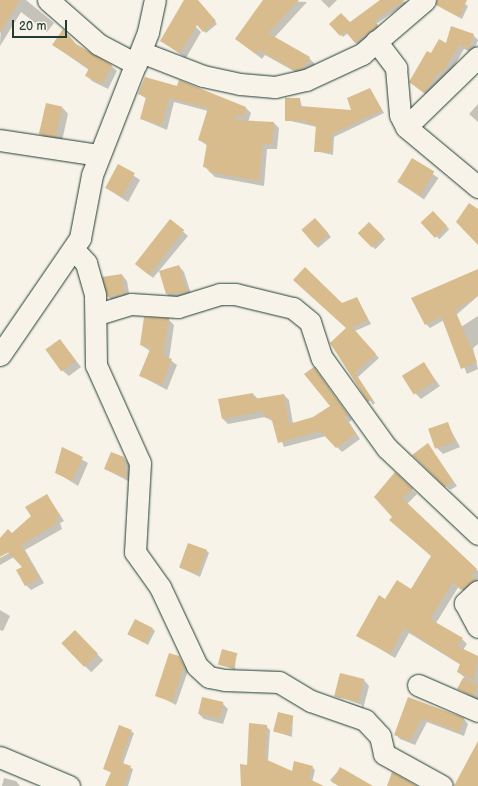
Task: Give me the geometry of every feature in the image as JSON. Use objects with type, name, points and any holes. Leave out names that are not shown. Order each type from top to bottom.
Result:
[{"type":"street","points":[[48,0],[98,44],[138,58],[203,76],[240,84],[275,86],[338,66],[362,54],[425,0]]},
{"type":"street","points":[[0,355],[74,250],[99,154],[138,58],[155,0]]},
{"type":"street","points":[[376,41],[396,68],[400,115],[406,127],[478,187]]},
{"type":"street","points":[[406,127],[478,57]]},
{"type":"street","points":[[0,140],[99,154]]},
{"type":"street","points":[[74,250],[86,264],[98,314],[94,347],[96,366],[140,463],[135,552],[160,587],[197,666],[209,677],[225,680],[280,682],[311,701],[365,720],[380,736],[384,754],[442,786]]},
{"type":"street","points":[[98,314],[130,304],[178,307],[220,294],[268,300],[293,308],[310,322],[322,358],[387,448],[478,534]]},
{"type":"street","points":[[478,591],[465,603],[478,627]]},
{"type":"street","points":[[418,685],[478,711]]},
{"type":"street","points":[[0,757],[69,786]]},
{"type":"building","points":[[0,0],[20,0],[0,33]]},
{"type":"building","points":[[184,0],[198,0],[216,21],[203,32],[197,25],[180,53],[160,41]]},
{"type":"building","points":[[263,0],[299,0],[268,33],[310,57],[304,68],[294,70],[259,50],[256,54],[235,39]]},
{"type":"building","points":[[380,0],[405,0],[374,21],[378,25],[355,43],[345,31],[340,36],[329,24],[341,13],[350,22]]},
{"type":"building","points":[[437,0],[467,0],[459,17],[436,5]]},
{"type":"building","points":[[451,26],[474,34],[469,49],[459,45],[443,73],[440,71],[424,93],[409,82],[427,51],[431,53],[439,39],[446,43]]},
{"type":"building","points":[[63,29],[76,44],[112,65],[102,84],[85,76],[89,68],[52,45]]},
{"type":"building","points":[[145,77],[177,86],[179,80],[246,107],[244,117],[236,115],[235,120],[274,122],[272,144],[263,144],[259,181],[209,172],[209,168],[203,167],[207,143],[198,140],[208,108],[169,98],[162,125],[140,119],[146,97],[138,94]]},
{"type":"building","points":[[370,88],[382,110],[332,134],[331,152],[314,152],[316,125],[306,124],[307,121],[285,121],[285,98],[300,98],[300,106],[351,110],[347,98]]},
{"type":"building","points":[[46,103],[63,107],[55,138],[39,134]]},
{"type":"building","points":[[412,158],[434,171],[420,195],[398,182]]},
{"type":"building","points":[[118,164],[135,173],[122,197],[105,188]]},
{"type":"building","points":[[469,203],[478,209],[478,245],[456,222]]},
{"type":"building","points":[[433,211],[447,226],[435,238],[421,223]]},
{"type":"building","points":[[315,218],[329,234],[315,246],[301,230]]},
{"type":"building","points":[[170,219],[184,230],[149,275],[135,264]]},
{"type":"building","points":[[369,222],[383,236],[372,247],[358,233]]},
{"type":"building","points":[[179,265],[187,292],[166,294],[159,271]]},
{"type":"building","points":[[305,267],[342,303],[357,297],[368,320],[352,327],[376,354],[355,373],[372,399],[368,402],[330,343],[346,328],[293,280]]},
{"type":"building","points":[[478,269],[478,296],[455,310],[477,362],[461,369],[441,316],[425,325],[411,298]]},
{"type":"building","points":[[122,274],[125,293],[107,297],[102,277]]},
{"type":"building","points":[[144,317],[169,318],[163,356],[172,359],[162,385],[139,376],[151,347],[140,345]]},
{"type":"building","points":[[60,339],[76,361],[61,371],[45,350]]},
{"type":"building","points":[[424,362],[436,381],[414,394],[402,376]]},
{"type":"building","points":[[314,367],[348,415],[344,417],[356,434],[336,448],[320,431],[278,443],[271,417],[265,418],[264,411],[222,419],[218,399],[253,393],[254,399],[284,394],[289,424],[313,417],[330,406],[304,374]]},
{"type":"building","points":[[448,422],[455,442],[435,449],[428,429]]},
{"type":"building","points":[[428,443],[453,481],[445,487],[412,455]]},
{"type":"building","points":[[62,447],[83,457],[72,481],[55,473]]},
{"type":"building","points":[[111,452],[124,457],[127,478],[104,469]]},
{"type":"building","points":[[395,472],[413,489],[402,498],[477,569],[471,576],[475,580],[461,590],[453,582],[430,619],[463,638],[457,646],[478,656],[474,680],[457,672],[460,664],[404,628],[390,654],[356,636],[379,595],[385,599],[397,580],[411,589],[431,556],[389,520],[392,517],[374,497]]},
{"type":"building","points":[[47,494],[60,516],[55,518],[58,523],[21,545],[39,578],[25,586],[16,570],[22,567],[8,552],[0,557],[0,538],[8,529],[12,533],[31,516],[25,507]]},
{"type":"building","points":[[188,543],[207,550],[198,574],[179,567]]},
{"type":"building","points":[[135,619],[153,628],[145,643],[127,634]]},
{"type":"building","points":[[75,630],[98,654],[84,667],[61,643]]},
{"type":"building","points":[[222,649],[237,653],[233,669],[218,664]]},
{"type":"building","points":[[169,653],[179,656],[184,666],[172,702],[155,696]]},
{"type":"building","points":[[340,673],[364,679],[358,702],[334,696]]},
{"type":"building","points":[[463,678],[478,685],[474,696],[457,689]]},
{"type":"building","points":[[202,697],[223,702],[220,719],[198,714]]},
{"type":"building","points":[[408,697],[464,718],[459,732],[422,718],[410,741],[394,735]]},
{"type":"building","points":[[278,712],[294,716],[289,735],[273,731]]},
{"type":"building","points":[[249,723],[267,725],[265,759],[292,771],[294,761],[313,766],[309,779],[324,786],[241,786],[240,764],[247,765]]},
{"type":"building","points":[[119,725],[132,730],[120,762],[131,766],[124,786],[105,786],[111,772],[103,769]]},
{"type":"building","points":[[478,741],[478,786],[454,786]]},
{"type":"building","points":[[340,767],[373,786],[339,786],[332,782]]},
{"type":"building","points":[[392,772],[417,786],[387,786]]}]
